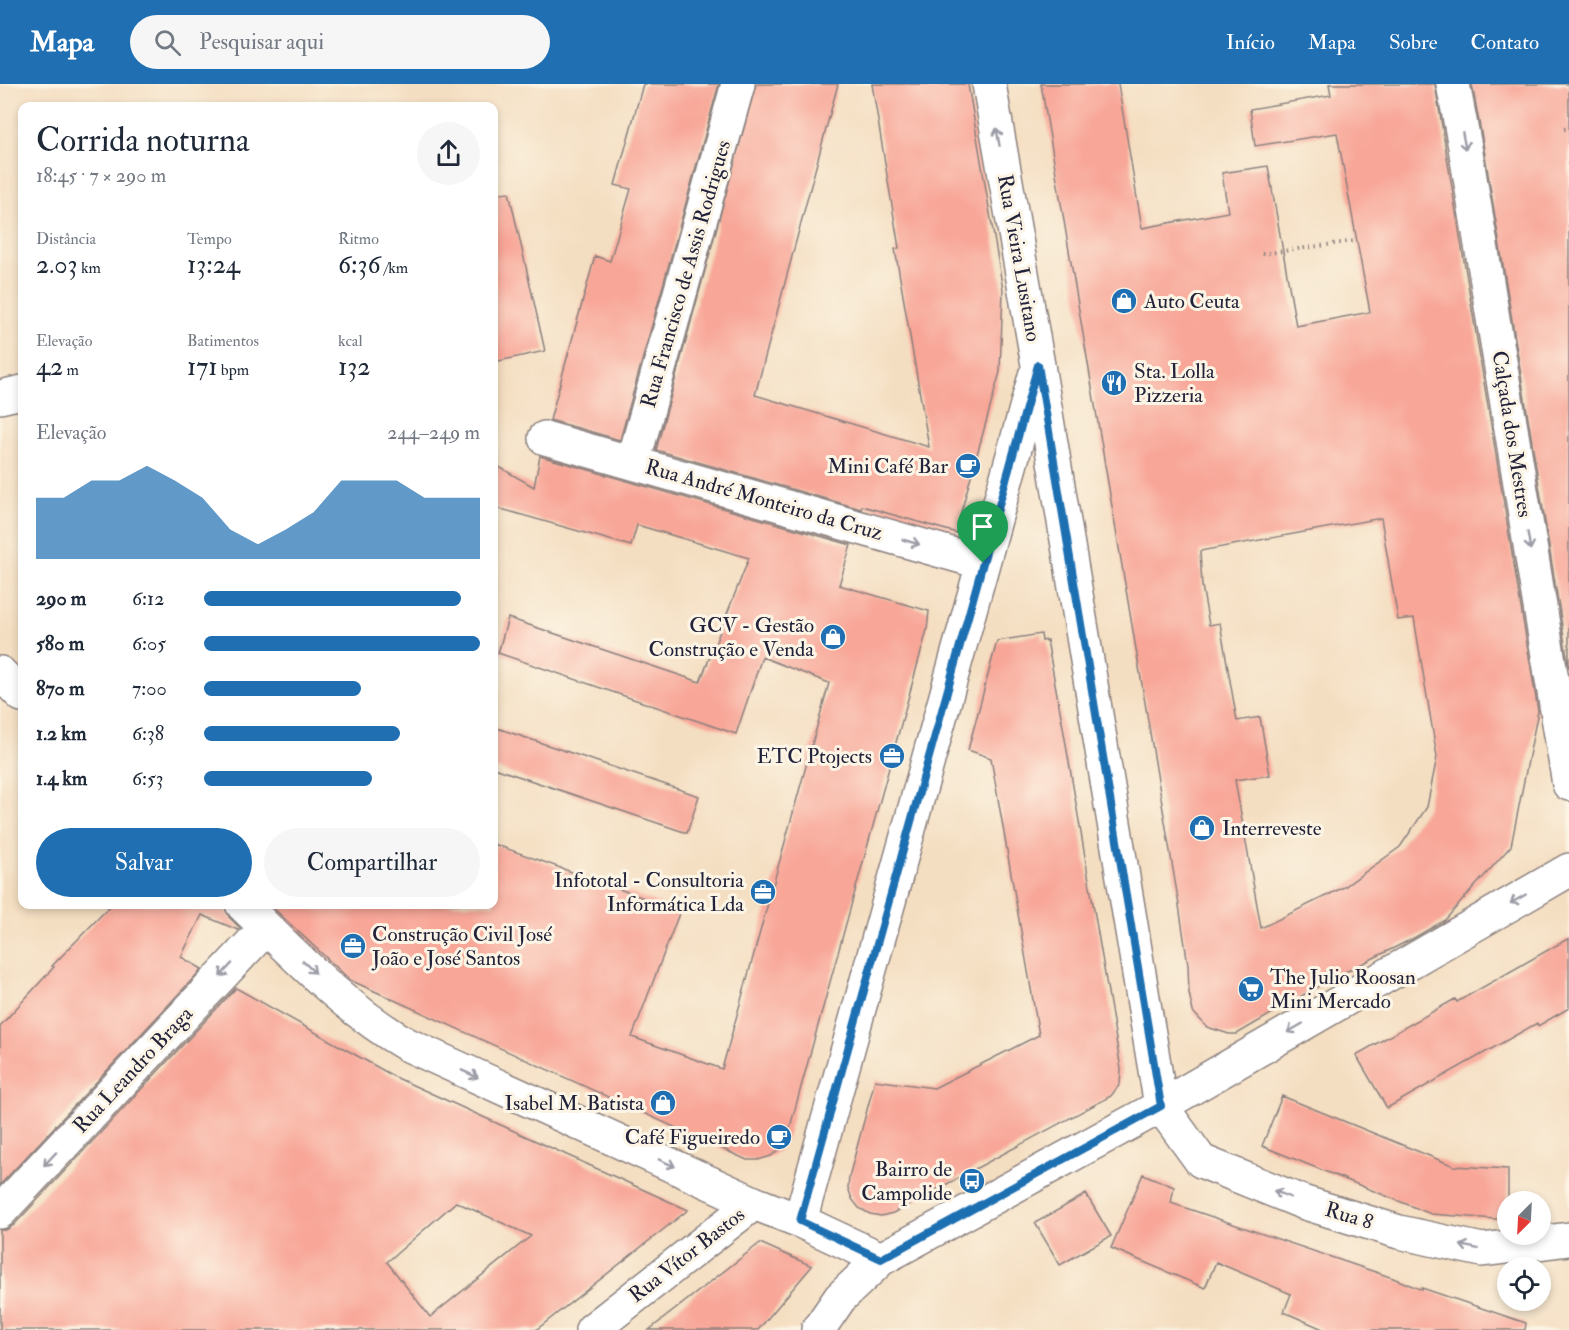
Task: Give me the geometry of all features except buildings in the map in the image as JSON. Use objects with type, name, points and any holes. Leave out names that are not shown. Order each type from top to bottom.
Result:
[{"type":"street","name":"Rua Francisco de Assis Rodrigues","points":[[633,463],[738,84]]},
{"type":"street","name":"Rua Vieira Lusitano","points":[[988,84],[1038,365],[1161,1106]]},
{"type":"street","name":"Calçada dos Mestres","points":[[1453,84],[1469,168],[1569,784]]},
{"type":"street","points":[[800,1221],[1038,365]]},
{"type":"street","points":[[0,397],[18,393]]},
{"type":"street","name":"Rua André Monteiro da Cruz","points":[[545,438],[983,563]]},
{"type":"street","points":[[0,674],[18,691]]},
{"type":"street","points":[[818,1330],[840,1298],[881,1259],[1161,1106],[1569,870]]},
{"type":"street","points":[[247,909],[350,1006],[377,1027],[406,1044],[881,1259]]},
{"type":"street","name":"Rua Leandro Braga","points":[[0,1212],[266,928]]},
{"type":"street","name":"Rua 8","points":[[1161,1106],[1201,1161],[1302,1202],[1399,1232],[1482,1250],[1569,1239]]},
{"type":"street","name":"Rua Vítor Bastos","points":[[592,1330],[754,1203]]},
{"type":"path","points":[[1262,254],[1355,241]]},
{"type":"place","name":"Auto Ceuta","points":[[1124,301]]},
{"type":"place","name":"Sta. Lolla Pizzeria","points":[[1114,383]]},
{"type":"place","name":"Mini Café Bar","points":[[968,466]]},
{"type":"place","name":"GCV - Gestão Construção e Venda","points":[[833,637]]},
{"type":"place","name":"ETC Ptojects","points":[[892,756]]},
{"type":"place","name":"Interreveste","points":[[1202,828]]},
{"type":"place","name":"Infototal - Consultoria Informática Lda","points":[[763,892]]},
{"type":"place","name":"Construção Civil José João e José Santos","points":[[353,946]]},
{"type":"place","name":"The Julio Roosan Mini Mercado","points":[[1251,989]]},
{"type":"place","name":"Isabel M. Batista","points":[[663,1103]]},
{"type":"place","name":"Café Figueiredo","points":[[779,1137]]},
{"type":"place","name":"Bairro de Campolide","points":[[972,1181]]},
{"type":"route","points":[[1038,365],[1161,1106],[881,1259],[800,1221],[983,563],[1038,365]]}]
